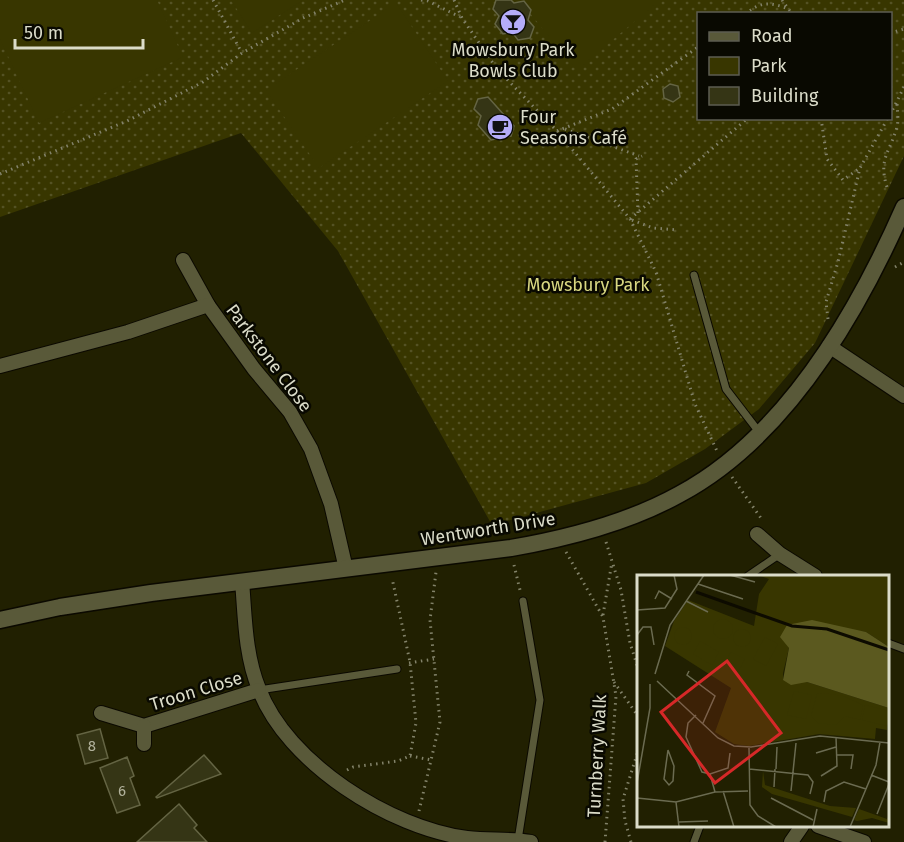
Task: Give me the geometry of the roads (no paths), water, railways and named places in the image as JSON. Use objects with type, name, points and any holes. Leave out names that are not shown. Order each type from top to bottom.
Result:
[{"type":"street","name":"Wentworth Drive","points":[[0,620],[60,607],[242,581],[511,548],[559,539],[622,520],[680,494],[723,465],[761,434],[797,394],[867,282],[904,207]]},
{"type":"street","name":"Parkstone Close","points":[[183,260],[207,305],[254,369],[290,412],[311,449],[330,504],[346,569]]},
{"type":"street","name":"Parkstone Close","points":[[0,366],[128,332],[207,305]]},
{"type":"street","points":[[829,346],[904,396]]},
{"type":"street","points":[[757,534],[780,554],[813,575]]},
{"type":"street","points":[[242,581],[248,650],[259,690],[284,734],[317,767],[375,805],[416,825],[466,838],[524,841]]},
{"type":"street","name":"Troon Close","points":[[101,713],[144,726],[259,690]]},
{"type":"street","name":"Troon Close","points":[[144,726],[144,744]]},
{"type":"street","points":[[791,842],[801,827]]},
{"type":"street","points":[[823,827],[864,842]]},
{"type":"lane","points":[[694,275],[726,389],[761,434]]},
{"type":"lane","points":[[749,575],[780,554]]},
{"type":"lane","points":[[523,601],[540,700],[524,841]]},
{"type":"lane","points":[[889,643],[904,649]]},
{"type":"lane","points":[[259,690],[397,669]]},
{"type":"lane","points":[[694,842],[699,827]]},
{"type":"place","name":"Mowsbury Park Bowls Club","points":[[513,22]]},
{"type":"place","name":"Four Seasons Café","points":[[500,127]]},
{"type":"park label","name":"Mowsbury Park","points":[[588,285]]}]
